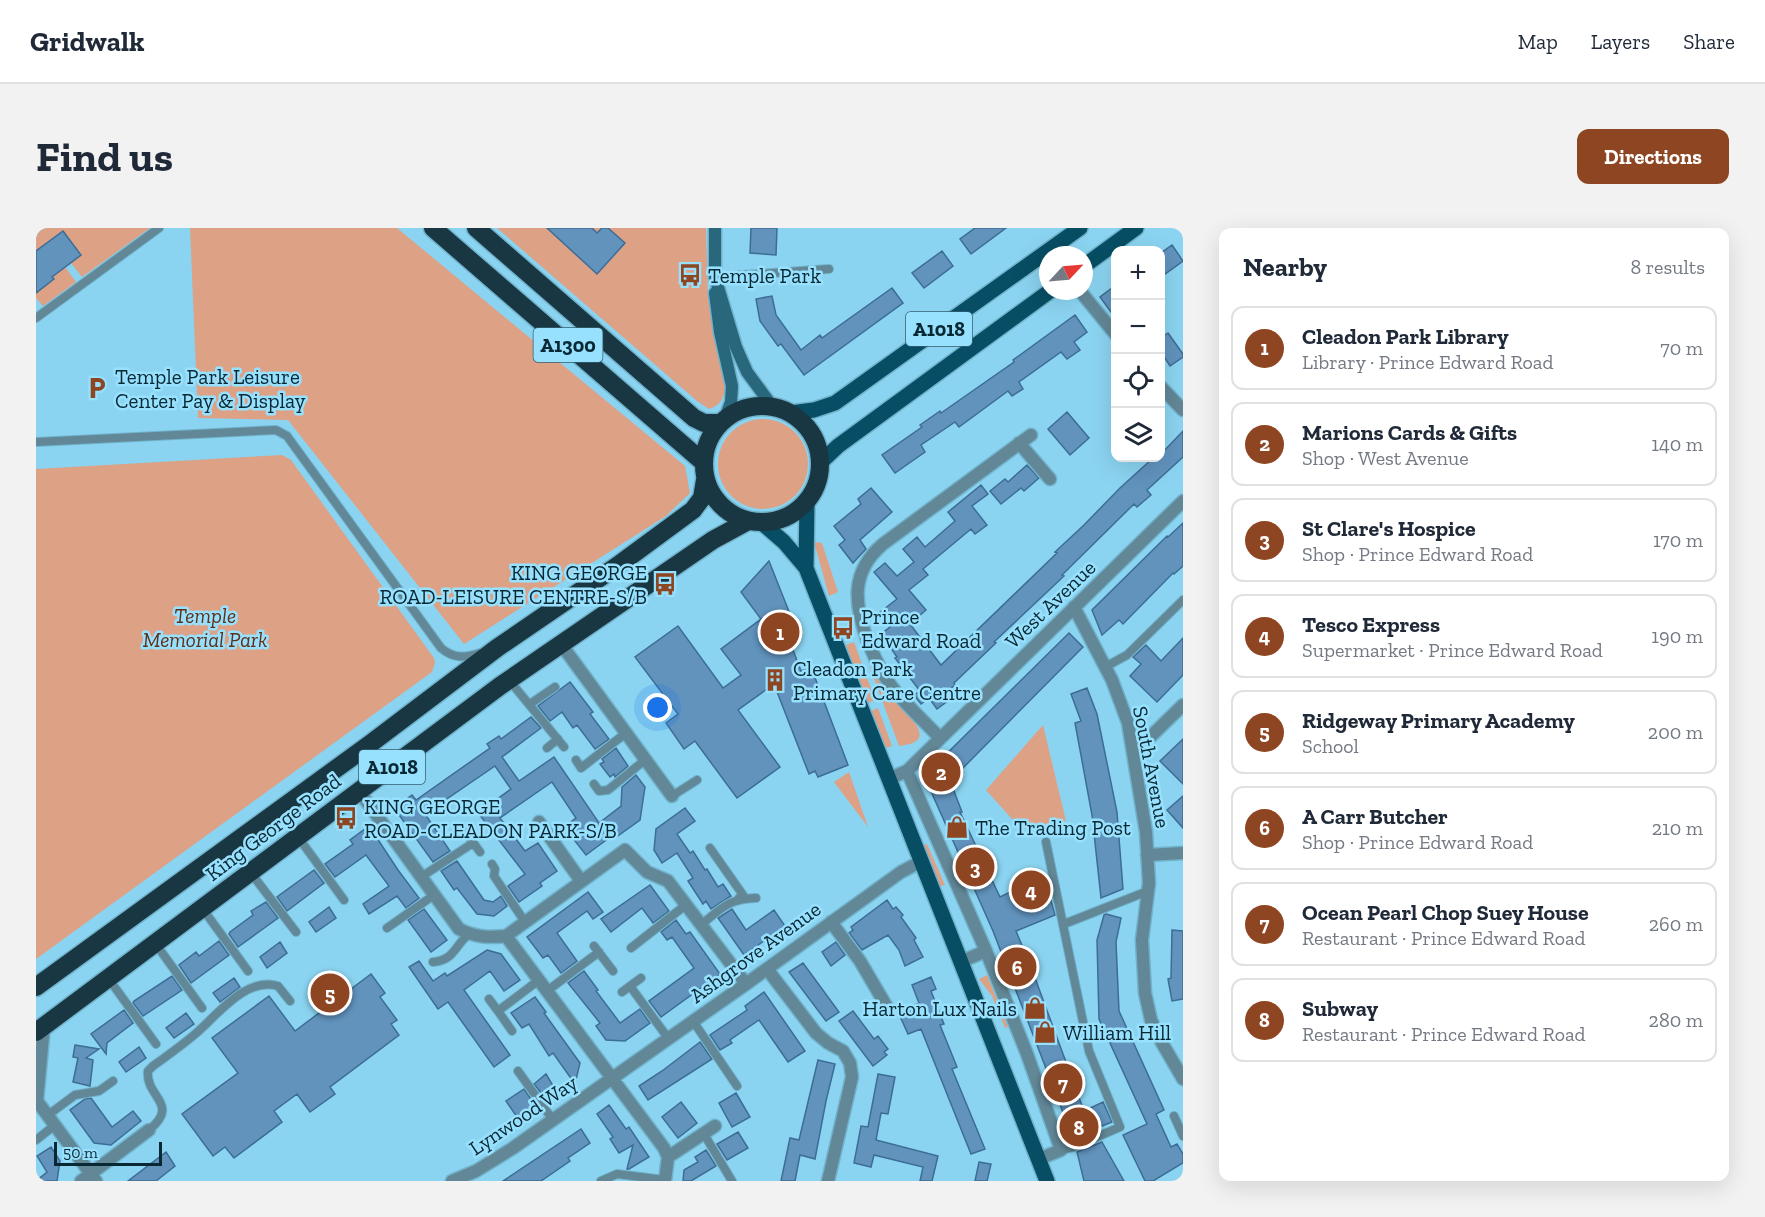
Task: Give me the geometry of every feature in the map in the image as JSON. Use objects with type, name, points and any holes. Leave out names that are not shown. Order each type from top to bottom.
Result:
[{"type":"highway","name":"A1300","points":[[433,228],[704,471]]},
{"type":"highway","name":"A1300","points":[[476,228],[694,418],[704,423],[722,421]]},
{"type":"highway","points":[[755,406],[772,406],[790,413],[806,426],[817,443],[820,463],[819,477],[814,490],[807,502],[787,517],[755,522],[734,516],[712,496],[704,471],[708,441],[722,421],[739,410],[755,406]]},
{"type":"highway","name":"King George Road","points":[[36,987],[370,744],[497,648],[617,566],[693,510],[702,498],[704,471]]},
{"type":"highway","name":"King George Road","points":[[39,1024],[108,978],[509,680],[712,540],[755,522]]},
{"type":"highway","points":[[370,744],[389,769]]},
{"type":"main road","name":"A1018","points":[[1058,246],[1080,228]]},
{"type":"main road","points":[[1093,259],[1136,228]]},
{"type":"main road","name":"A1018","points":[[790,413],[814,410],[835,403],[1039,261]]},
{"type":"main road","name":"A1018","points":[[820,463],[838,446],[1039,299]]},
{"type":"main road","points":[[806,568],[807,502]]},
{"type":"main road","points":[[755,522],[784,542],[806,568],[1047,1181]]},
{"type":"street","points":[[715,228],[715,292],[720,332],[732,386],[731,402],[722,421]]},
{"type":"street","points":[[716,277],[743,364],[772,406]]},
{"type":"street","points":[[1087,300],[1111,329]]},
{"type":"street","points":[[1165,390],[1183,410]]},
{"type":"street","points":[[940,738],[894,689],[878,665],[857,604],[860,577],[865,564],[878,549],[1030,435]]},
{"type":"street","points":[[1019,443],[1050,479]]},
{"type":"street","name":"West Avenue","points":[[888,779],[907,771],[1183,501]]},
{"type":"street","name":"South Avenue","points":[[1074,608],[1105,667],[1128,723],[1146,832],[1148,891],[1143,940],[1145,993],[1151,1020],[1183,1079]]},
{"type":"street","points":[[561,644],[672,796]]},
{"type":"street","points":[[1133,749],[1146,741],[1183,705]]},
{"type":"street","points":[[907,771],[986,951],[1027,1054],[1061,1150],[1039,1159]]},
{"type":"street","points":[[359,791],[459,929],[469,934],[487,938],[506,936],[626,850],[647,872],[668,881],[746,984]]},
{"type":"street","points":[[538,822],[581,881]]},
{"type":"street","points":[[1147,855],[1183,853]]},
{"type":"street","name":"Ashgrove Avenue","points":[[613,1077],[900,872],[922,861]]},
{"type":"street","points":[[831,922],[860,962],[887,1007]]},
{"type":"street","points":[[506,936],[664,1148],[668,1157],[665,1180]]},
{"type":"street","points":[[960,962],[986,951]]},
{"type":"street","points":[[767,969],[816,1033],[843,1051],[850,1063],[852,1077],[828,1181]]},
{"type":"street","points":[[39,1024],[37,1100],[89,1179],[149,1131]]},
{"type":"street","name":"Lynwood Way","points":[[452,1181],[478,1176],[613,1077]]},
{"type":"street","points":[[668,1157],[716,1126]]},
{"type":"lane","points":[[36,318],[159,228]]},
{"type":"lane","points":[[716,277],[829,269]]},
{"type":"lane","points":[[36,442],[276,430],[287,436],[441,648],[453,656],[461,657],[497,648]]},
{"type":"lane","points":[[1105,667],[1127,655],[1183,600]]},
{"type":"lane","points":[[509,680],[564,747]]},
{"type":"lane","points":[[530,705],[555,687]]},
{"type":"lane","points":[[576,760],[584,771],[626,734]]},
{"type":"lane","points":[[547,748],[558,739]]},
{"type":"lane","points":[[594,784],[599,791],[608,790],[645,760]]},
{"type":"lane","points":[[672,796],[697,780]]},
{"type":"lane","points":[[464,830],[480,852]]},
{"type":"lane","points":[[298,837],[344,900]]},
{"type":"lane","points":[[1046,842],[1089,1051],[1120,1126],[1074,1147],[1061,1150]]},
{"type":"lane","points":[[421,877],[474,843]]},
{"type":"lane","points":[[710,848],[743,895],[739,898]]},
{"type":"lane","points":[[492,864],[495,869],[494,876],[525,922]]},
{"type":"lane","points":[[250,872],[296,932]]},
{"type":"lane","points":[[1064,924],[1148,891]]},
{"type":"lane","points":[[387,928],[434,895]]},
{"type":"lane","points":[[702,924],[730,902],[739,898],[756,898]]},
{"type":"lane","points":[[631,948],[687,904]]},
{"type":"lane","points":[[202,908],[248,971]]},
{"type":"lane","points":[[433,962],[453,955],[461,940],[469,934]]},
{"type":"lane","points":[[155,943],[202,1008]]},
{"type":"lane","points":[[547,991],[597,949],[613,971]]},
{"type":"lane","points":[[108,978],[156,1044]]},
{"type":"lane","points":[[622,992],[641,978]]},
{"type":"lane","points":[[498,1011],[539,980]]},
{"type":"lane","points":[[149,1131],[159,1121],[162,1113],[161,1102],[148,1081],[148,1071],[153,1066],[196,1034],[216,1013],[250,988],[264,984],[278,986],[290,1001]]},
{"type":"lane","points":[[630,986],[668,1038]]},
{"type":"lane","points":[[489,999],[512,1031]]},
{"type":"lane","points":[[693,1021],[737,1086]]},
{"type":"lane","points":[[517,1072],[553,1120]]},
{"type":"lane","points":[[36,1140],[75,1095],[99,1091],[113,1081]]},
{"type":"lane","points":[[1174,1116],[1183,1136]]},
{"type":"lane","points":[[704,1134],[732,1181]]},
{"type":"lane","points":[[601,1181],[617,1174],[665,1180]]},
{"type":"green space","points":[[36,228],[150,228],[82,277],[71,263],[81,255],[63,232],[48,243],[76,282],[43,306],[36,298],[36,293],[54,279],[36,255]]},
{"type":"green space","points":[[190,228],[397,228],[685,466],[690,493],[666,516],[464,644],[288,420],[198,418]]},
{"type":"green space","points":[[497,228],[706,228],[708,298],[725,385],[723,397],[719,403],[709,409],[697,401]]},
{"type":"green space","points":[[763,419],[780,422],[795,432],[805,447],[808,464],[805,481],[795,496],[780,506],[763,509],[746,506],[731,496],[721,481],[718,464],[721,447],[731,432],[746,422]]},
{"type":"green space","name":"Temple Memorial Park","points":[[282,455],[291,460],[434,658],[432,672],[36,959],[36,469]]},
{"type":"green space","points":[[814,542],[822,543],[838,592],[829,596]]},
{"type":"green space","points":[[854,642],[875,700],[868,703],[846,645]]},
{"type":"green space","points":[[869,665],[887,693],[916,724],[919,738],[913,743],[899,746]]},
{"type":"green space","points":[[878,708],[892,746],[886,748],[871,711]]},
{"type":"green space","points":[[1043,725],[1066,821],[1021,829],[986,790]]},
{"type":"green space","points":[[849,772],[868,827],[834,782]]},
{"type":"green space","points":[[927,844],[945,885],[940,886],[924,845]]},
{"type":"green space","points":[[987,975],[1008,1027],[1005,1028],[992,996],[979,979]]},
{"type":"building","points":[[547,228],[592,228],[597,233],[602,228],[608,228],[625,243],[597,274]]},
{"type":"building","points":[[751,228],[777,228],[776,255],[750,253]]},
{"type":"building","points":[[975,228],[1006,228],[971,254],[960,239]]},
{"type":"building","points":[[63,231],[81,255],[52,277],[54,279],[36,293],[36,251]]},
{"type":"building","points":[[1172,245],[1183,261],[1165,274],[1165,250]]},
{"type":"building","points":[[942,251],[953,266],[924,288],[912,273]]},
{"type":"building","points":[[892,288],[903,303],[804,375],[781,344],[778,346],[760,321],[756,299],[772,296],[776,315],[801,350],[820,335],[822,338]]},
{"type":"building","points":[[1111,289],[1111,312],[1100,297]]},
{"type":"building","points":[[1075,315],[1087,332],[1074,342],[1080,350],[1067,359],[1061,352],[1019,382],[1023,389],[1012,396],[1008,391],[959,427],[955,422],[921,445],[925,452],[895,473],[882,455],[922,427],[920,425],[1014,362],[1013,360]]},
{"type":"building","points":[[1168,333],[1183,354],[1183,357],[1170,366],[1165,358],[1165,335]]},
{"type":"building","points":[[1067,412],[1089,438],[1070,455],[1048,429]]},
{"type":"building","points":[[1183,431],[1183,457],[1147,490],[1151,495],[1137,507],[1134,504],[1062,575],[1064,576],[994,642],[996,643],[944,694],[949,700],[937,709],[929,698],[921,704],[914,695],[920,691],[895,658],[897,657],[881,634],[890,627],[879,613],[897,599],[874,572],[885,563],[897,576],[914,562],[903,549],[917,537],[925,547],[955,521],[948,512],[981,485],[988,494],[972,506],[987,525],[975,534],[971,529],[923,569],[928,575],[909,590],[926,610],[910,624],[941,665],[1149,462],[1165,462],[1165,450]]},
{"type":"building","points":[[1027,465],[1039,478],[1024,491],[1021,488],[1001,504],[990,491],[1005,479],[1008,482]]},
{"type":"building","points":[[871,488],[892,512],[860,540],[866,549],[853,563],[839,545],[845,540],[834,526],[861,504],[858,499]]},
{"type":"building","points":[[1183,523],[1183,566],[1173,573],[1123,624],[1119,620],[1102,635],[1092,610]]},
{"type":"building","name":"Cleadon Park Primary Care Centre","points":[[769,561],[799,637],[790,642],[801,671],[811,667],[848,765],[818,777],[815,771],[809,774],[774,684],[738,710],[780,767],[737,798],[695,741],[684,749],[666,723],[678,714],[635,657],[678,626],[723,688],[741,675],[721,649],[761,619],[741,592]]},
{"type":"building","points":[[1069,633],[1083,647],[961,770],[963,772],[952,786],[962,812],[960,812],[1000,897],[1044,876],[1055,915],[1016,931],[1084,1111],[1103,1102],[1112,1122],[1074,1141],[993,931],[926,780],[926,774]]},
{"type":"building","points":[[1183,638],[1183,675],[1157,702],[1130,676],[1141,664],[1133,657],[1146,645],[1161,661]]},
{"type":"building","points":[[570,682],[593,712],[590,714],[609,739],[595,749],[577,725],[573,728],[562,712],[550,721],[538,706]]},
{"type":"building","points":[[1087,688],[1097,714],[1117,812],[1123,889],[1101,898],[1092,815],[1075,723],[1081,721],[1071,694]]},
{"type":"building","points":[[531,717],[541,728],[502,757],[519,781],[554,757],[599,823],[621,806],[622,787],[636,775],[645,787],[640,820],[615,838],[613,835],[586,855],[564,827],[576,818],[552,782],[500,818],[525,851],[538,843],[557,871],[540,883],[542,886],[519,902],[508,886],[525,874],[478,813],[511,789],[495,766],[425,814],[450,851],[433,862],[394,808],[412,795],[416,800],[490,748],[487,744],[499,736],[501,739]]},
{"type":"building","points":[[1183,739],[1183,784],[1160,761]]},
{"type":"building","points":[[616,748],[628,766],[615,777],[614,774],[610,777],[600,764],[604,762],[602,759]]},
{"type":"building","points":[[1183,796],[1183,828],[1167,810]]},
{"type":"building","points":[[685,808],[695,821],[677,834],[690,853],[693,851],[705,870],[707,869],[718,887],[723,884],[731,896],[711,909],[706,901],[703,904],[688,881],[693,878],[677,853],[662,863],[654,850],[656,829]]},
{"type":"building","points":[[369,826],[419,898],[406,908],[397,896],[369,914],[363,904],[389,886],[366,855],[335,877],[325,864],[353,844],[350,840]]},
{"type":"building","points":[[457,861],[484,900],[493,902],[501,896],[507,906],[494,916],[477,914],[457,888],[454,890],[441,871]]},
{"type":"building","points":[[314,870],[324,883],[287,911],[277,897]]},
{"type":"building","points":[[650,885],[669,911],[653,923],[642,908],[611,932],[601,919]]},
{"type":"building","points":[[588,892],[603,912],[593,919],[587,911],[557,933],[577,961],[561,973],[548,955],[543,958],[527,937]]},
{"type":"building","points":[[887,900],[893,909],[896,907],[903,915],[901,917],[916,938],[914,940],[923,957],[905,966],[899,950],[888,935],[862,950],[849,933],[853,930],[851,927]]},
{"type":"building","points":[[266,902],[278,918],[238,947],[229,934],[230,932],[253,915],[251,911]]},
{"type":"building","points":[[329,907],[336,918],[316,932],[309,922]]},
{"type":"building","points":[[424,909],[447,940],[431,952],[408,920]]},
{"type":"building","points":[[732,909],[746,930],[774,910],[785,926],[744,955],[718,918]]},
{"type":"building","points":[[1106,914],[1121,918],[1116,942],[1119,1011],[1164,1110],[1156,1114],[1171,1147],[1177,1144],[1183,1154],[1183,1163],[1153,1181],[1145,1181],[1123,1135],[1147,1124],[1099,1019],[1097,940]]},
{"type":"building","points":[[676,920],[686,934],[690,932],[720,974],[661,1017],[649,1001],[694,968],[672,937],[667,940],[661,932]]},
{"type":"building","points":[[1172,930],[1183,931],[1183,999],[1172,1001],[1168,979],[1171,978]]},
{"type":"building","points":[[219,941],[229,955],[191,983],[179,965],[196,952],[199,956]]},
{"type":"building","points":[[280,942],[287,953],[267,968],[260,957]]},
{"type":"building","points":[[836,942],[845,955],[831,966],[822,952]]},
{"type":"building","points":[[487,950],[501,954],[520,980],[504,991],[490,971],[464,990],[510,1055],[494,1067],[448,1002],[438,1009],[409,967],[419,961],[433,981],[445,973],[447,976]]},
{"type":"building","points":[[803,963],[839,1012],[826,1021],[789,972]]},
{"type":"building","points":[[584,971],[620,1023],[640,1009],[650,1023],[625,1041],[606,1040],[596,1026],[600,1023],[568,983]]},
{"type":"building","points":[[371,974],[385,993],[380,997],[397,1020],[391,1024],[399,1035],[330,1087],[335,1094],[310,1112],[297,1094],[274,1111],[282,1122],[234,1158],[225,1147],[213,1156],[182,1114],[238,1073],[212,1038],[269,996],[295,1031]]},
{"type":"building","points":[[172,976],[182,990],[143,1016],[133,1003],[134,1001]]},
{"type":"building","points":[[931,977],[936,989],[931,991],[944,1024],[940,1025],[957,1067],[952,1069],[985,1149],[971,1154],[921,1029],[908,1034],[898,1012],[919,1003],[912,985]]},
{"type":"building","points":[[234,978],[240,987],[220,1002],[213,993]]},
{"type":"building","points":[[764,992],[805,1051],[788,1062],[759,1020],[730,1040],[732,1043],[720,1050],[710,1035],[747,1010],[745,1006]]},
{"type":"building","points":[[535,997],[580,1063],[575,1084],[553,1053],[549,1056],[529,1024],[522,1028],[511,1013]]},
{"type":"building","points":[[124,1010],[133,1023],[107,1043],[106,1054],[91,1034]]},
{"type":"building","points":[[853,1011],[874,1039],[878,1036],[888,1049],[884,1052],[887,1055],[873,1066],[839,1021]]},
{"type":"building","points":[[186,1013],[194,1024],[174,1038],[166,1028]]},
{"type":"building","points":[[700,1042],[712,1059],[648,1100],[639,1086]]},
{"type":"building","points":[[75,1045],[99,1049],[86,1058],[93,1060],[90,1086],[73,1082],[78,1058],[73,1057]]},
{"type":"building","points":[[139,1047],[146,1058],[126,1072],[119,1062]]},
{"type":"building","points":[[818,1060],[835,1064],[815,1159],[800,1155],[795,1181],[781,1181],[790,1138],[799,1140]]},
{"type":"building","points":[[546,1074],[555,1089],[545,1098],[534,1084]]},
{"type":"building","points":[[878,1074],[895,1077],[888,1114],[881,1113],[876,1140],[938,1156],[932,1181],[920,1181],[923,1167],[874,1155],[871,1167],[854,1163],[861,1126],[868,1127]]},
{"type":"building","points":[[524,1089],[535,1105],[517,1117],[506,1101]]},
{"type":"building","points":[[736,1093],[750,1117],[732,1127],[719,1103]]},
{"type":"building","points":[[91,1098],[112,1127],[133,1111],[141,1121],[111,1145],[94,1143],[70,1110],[85,1099]]},
{"type":"building","points":[[681,1102],[697,1123],[678,1138],[662,1117]]},
{"type":"building","points":[[609,1105],[626,1129],[629,1127],[649,1157],[629,1169],[627,1169],[633,1145],[619,1153],[610,1139],[613,1137],[597,1114]]},
{"type":"building","points":[[581,1129],[590,1143],[568,1158],[570,1161],[541,1181],[503,1181]]},
{"type":"building","points":[[738,1132],[748,1148],[727,1160],[717,1144]]},
{"type":"building","points":[[1102,1142],[1124,1181],[1084,1181],[1077,1152]]},
{"type":"building","points":[[51,1147],[60,1161],[57,1181],[36,1181],[47,1172],[37,1156]]},
{"type":"building","points":[[706,1150],[716,1166],[691,1181],[683,1181],[684,1170],[698,1162],[695,1157]]},
{"type":"building","points":[[166,1152],[175,1166],[156,1181],[128,1181]]},
{"type":"building","points":[[979,1162],[991,1164],[987,1181],[975,1181]]},
{"type":"place","name":"Temple Park","points":[[690,275]]},
{"type":"place","name":"Temple Park Leisure Center Pay & Display","points":[[97,388]]},
{"type":"place","name":"KING GEORGE ROAD-LEISURE CENTRE-S/B","points":[[665,584]]},
{"type":"place","name":"Prince Edward Road","points":[[843,628]]},
{"type":"place","name":"Cleadon Park Library","points":[[780,632]]},
{"type":"place","name":"Cleadon Park Primary Care Centre","points":[[775,680]]},
{"type":"place","name":"Marions Cards & Gifts","points":[[941,772]]},
{"type":"place","name":"KING GEORGE ROAD-CLEADON PARK-S/B","points":[[346,818]]},
{"type":"place","name":"The Trading Post","points":[[957,827]]},
{"type":"place","name":"St Clare's Hospice","points":[[975,867]]},
{"type":"place","name":"Tesco Express","points":[[1031,890]]},
{"type":"place","name":"A Carr Butcher","points":[[1017,967]]},
{"type":"place","name":"Ridgeway Primary Academy","points":[[330,993]]},
{"type":"place","name":"Harton Lux Nails","points":[[1035,1008]]},
{"type":"place","name":"William Hill","points":[[1045,1032]]},
{"type":"place","name":"Ocean Pearl Chop Suey House","points":[[1063,1083]]},
{"type":"place","name":"Subway","points":[[1079,1127]]}]
